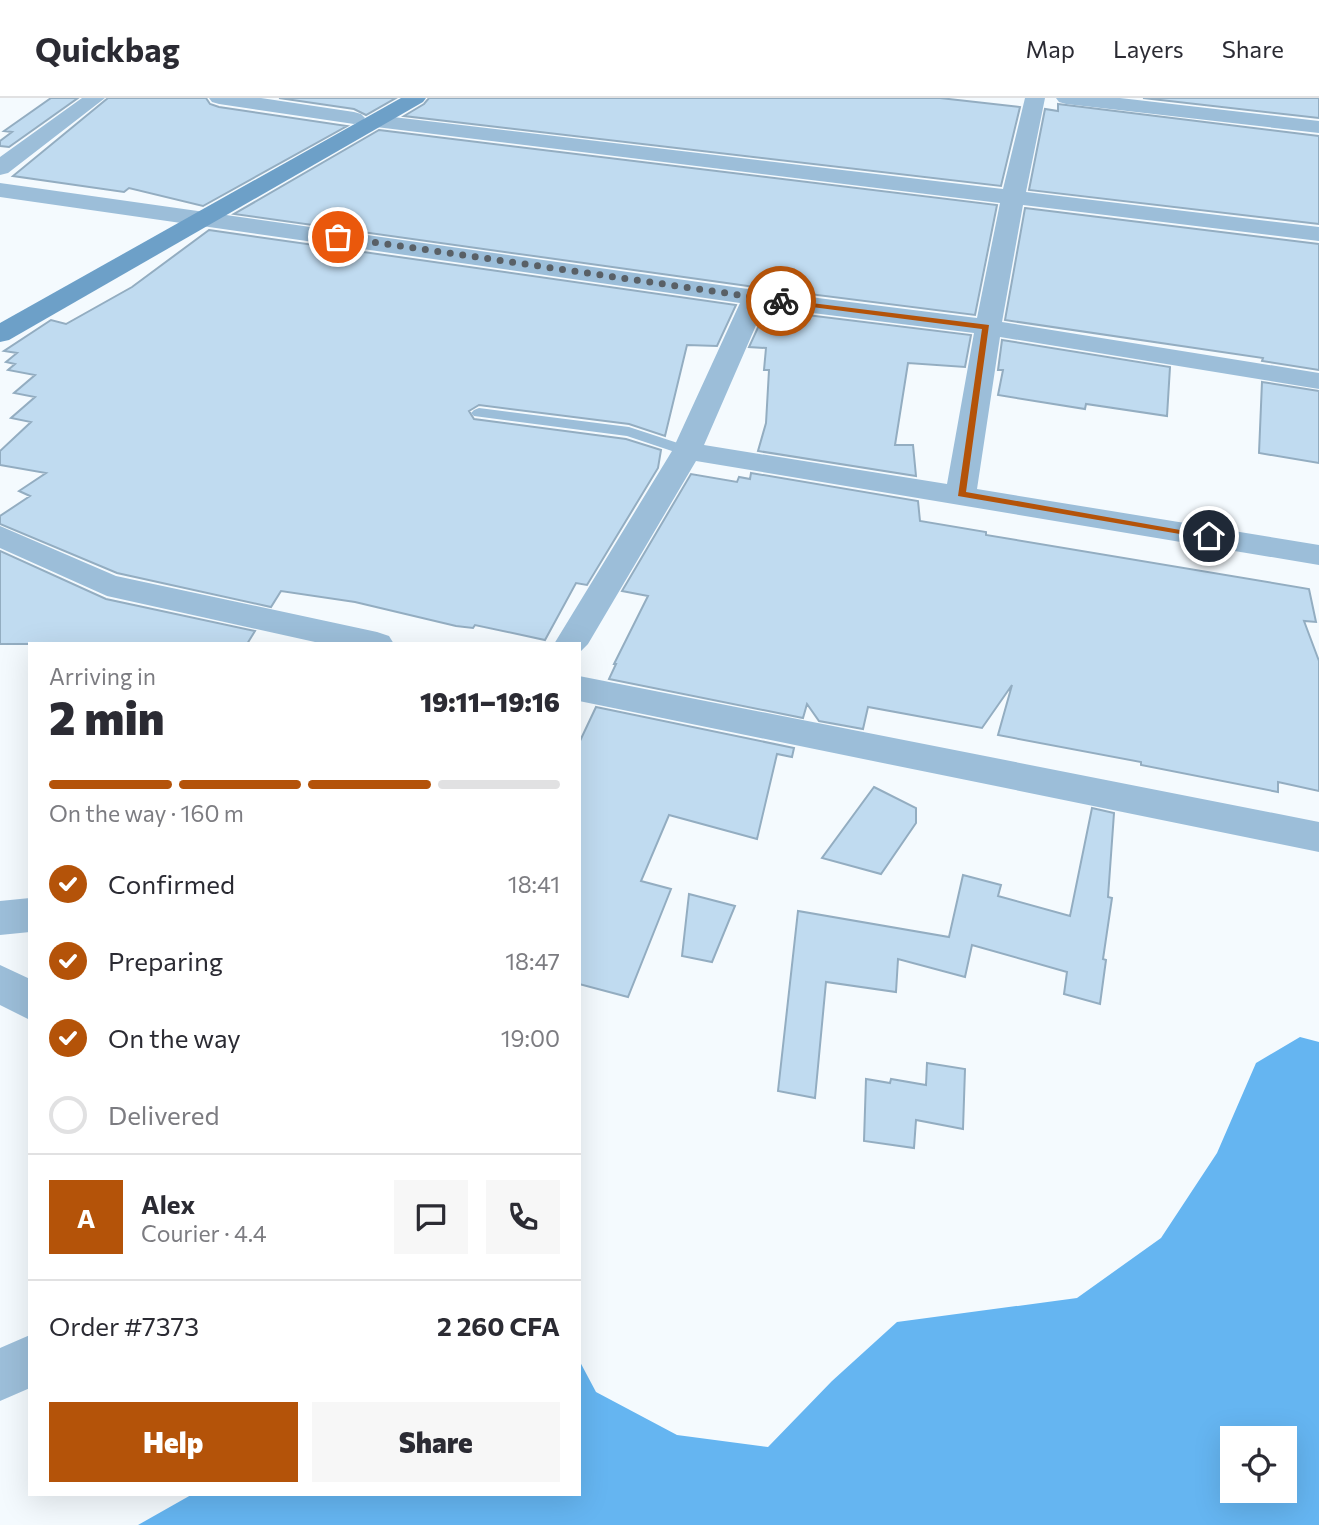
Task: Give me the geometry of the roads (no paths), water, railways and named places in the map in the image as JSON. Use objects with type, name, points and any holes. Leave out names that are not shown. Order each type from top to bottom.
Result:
[{"type":"street","points":[[0,168],[95,98]]},
{"type":"street","points":[[219,98],[365,119],[1319,234]]},
{"type":"street","points":[[365,119],[388,98]]},
{"type":"street","points":[[0,316],[191,216],[365,119],[416,98]]},
{"type":"street","points":[[961,494],[986,327],[1011,197],[1035,98]]},
{"type":"street","points":[[1066,98],[1319,127]]},
{"type":"street","points":[[0,190],[755,298],[986,327],[1319,381]]},
{"type":"street","points":[[0,334],[191,216]]},
{"type":"street","points":[[573,642],[687,451],[755,298]]},
{"type":"street","points":[[687,451],[1319,555]]},
{"type":"street","points":[[0,536],[107,585],[368,642]]},
{"type":"street","points":[[581,688],[1319,837]]},
{"type":"street","points":[[0,918],[28,915]]},
{"type":"street","points":[[0,983],[28,1001]]},
{"type":"street","points":[[0,1375],[28,1362]]},
{"type":"lane","points":[[479,413],[628,432],[687,451]]},
{"type":"water","points":[[1300,1037],[1319,1042],[1319,1525],[138,1525],[189,1496],[581,1496],[581,1364],[596,1392],[677,1435],[768,1447],[832,1381],[897,1322],[1077,1298],[1161,1238],[1217,1153],[1256,1063]]}]
